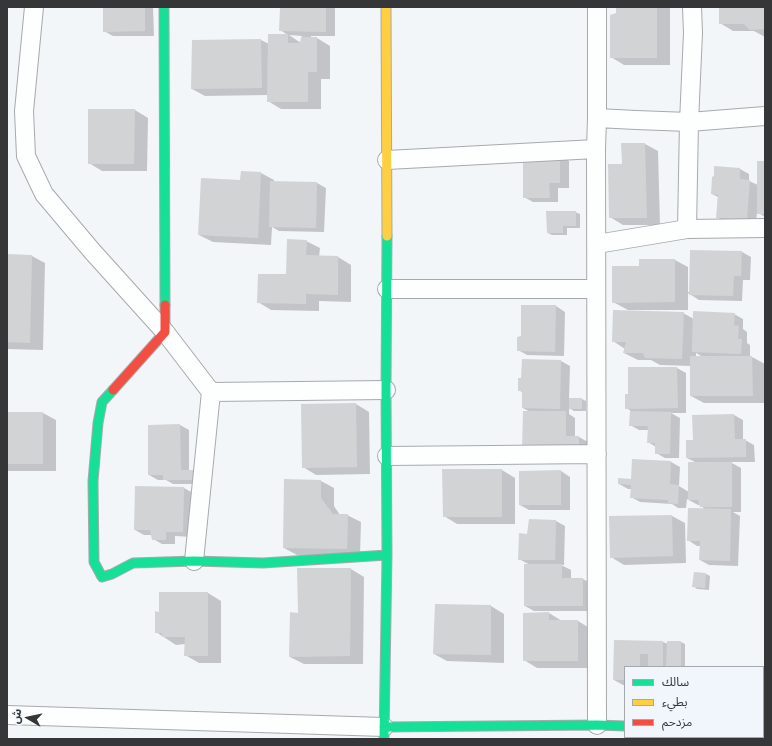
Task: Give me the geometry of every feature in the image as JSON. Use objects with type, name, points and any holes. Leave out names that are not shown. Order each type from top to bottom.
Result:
[{"type":"street","points":[[34,7],[24,111],[26,156],[44,194],[92,251],[165,332],[211,392],[194,561]]},
{"type":"street","points":[[164,7],[165,332],[102,402],[98,423],[93,481],[94,562],[102,577],[112,574],[133,563],[194,561],[263,563],[387,555]]},
{"type":"street","points":[[384,733],[387,555],[386,7]]},
{"type":"street","points":[[596,725],[597,7]]},
{"type":"street","points":[[687,229],[689,122],[693,33],[692,7]]},
{"type":"street","points":[[597,118],[689,122],[765,116]]},
{"type":"street","points":[[387,160],[596,149]]},
{"type":"street","points":[[597,244],[687,229],[765,228]]},
{"type":"street","points":[[387,289],[596,289]]},
{"type":"street","points":[[211,392],[386,390]]},
{"type":"street","points":[[387,456],[597,454]]},
{"type":"street","points":[[7,715],[384,733],[596,725],[624,726]]},
{"type":"building","points":[[103,7],[145,7],[145,31],[103,32]]},
{"type":"building","points":[[280,7],[326,7],[326,32],[279,31]]},
{"type":"building","points":[[616,7],[657,7],[657,58],[610,58],[610,15],[616,13]]},
{"type":"building","points":[[719,7],[765,7],[765,29],[750,30],[744,24],[719,24]]},
{"type":"building","points":[[268,34],[288,34],[288,43],[300,43],[301,37],[317,37],[317,72],[308,72],[308,102],[267,102]]},
{"type":"building","points":[[261,39],[262,88],[191,89],[192,40]]},
{"type":"building","points":[[88,109],[135,109],[134,164],[88,164]]},
{"type":"building","points":[[621,143],[645,143],[647,218],[609,218],[608,164],[622,164]]},
{"type":"building","points":[[523,155],[560,155],[560,183],[549,183],[550,198],[523,198]]},
{"type":"building","points":[[757,161],[765,161],[765,214],[757,214]]},
{"type":"building","points":[[714,166],[740,168],[740,179],[750,180],[747,220],[716,218],[718,195],[711,194]]},
{"type":"building","points":[[241,171],[261,172],[258,238],[198,235],[201,178],[240,180]]},
{"type":"building","points":[[270,181],[317,182],[316,228],[269,227]]},
{"type":"building","points":[[546,211],[576,211],[576,226],[563,226],[563,233],[547,233]]},
{"type":"building","points":[[287,239],[307,240],[306,255],[338,256],[338,295],[306,294],[306,304],[257,303],[258,274],[286,274]]},
{"type":"building","points":[[690,250],[742,251],[741,276],[734,276],[733,296],[689,295]]},
{"type":"building","points":[[7,254],[32,255],[30,343],[7,342]]},
{"type":"building","points":[[639,259],[675,259],[675,302],[612,303],[612,266],[639,266]]},
{"type":"building","points":[[521,305],[556,305],[555,352],[517,351],[517,337],[521,336]]},
{"type":"building","points":[[613,310],[684,312],[682,359],[645,358],[643,353],[623,353],[626,342],[612,342]]},
{"type":"building","points":[[693,311],[735,313],[734,325],[739,326],[738,339],[742,339],[741,354],[692,352]]},
{"type":"building","points":[[690,356],[752,356],[753,396],[690,396]]},
{"type":"building","points":[[522,359],[561,360],[560,409],[522,408],[522,391],[518,391],[518,378],[521,378]]},
{"type":"building","points":[[628,367],[677,367],[678,408],[625,409],[625,394],[628,394]]},
{"type":"building","points":[[569,398],[582,398],[582,409],[569,409]]},
{"type":"building","points":[[356,403],[357,467],[302,468],[301,404]]},
{"type":"building","points":[[523,411],[566,411],[566,436],[579,436],[579,451],[522,450]]},
{"type":"building","points":[[630,411],[671,412],[670,454],[655,454],[655,443],[647,443],[648,426],[629,426]]},
{"type":"building","points":[[7,412],[43,412],[43,464],[7,464]]},
{"type":"building","points":[[734,414],[735,439],[746,439],[746,457],[686,458],[686,440],[693,440],[692,415]]},
{"type":"building","points":[[180,424],[181,470],[194,470],[194,480],[163,480],[163,475],[148,475],[148,425]]},
{"type":"building","points":[[632,459],[671,461],[670,484],[679,485],[678,504],[668,503],[668,500],[630,498],[631,485],[618,484],[618,478],[631,479]]},
{"type":"building","points":[[688,462],[732,462],[732,507],[700,507],[698,500],[688,500]]},
{"type":"building","points":[[442,469],[502,469],[502,517],[443,517]]},
{"type":"building","points":[[561,470],[561,505],[519,505],[519,471]]},
{"type":"building","points":[[284,479],[321,480],[321,498],[333,514],[348,514],[347,549],[283,548]]},
{"type":"building","points":[[135,486],[184,487],[183,532],[166,532],[166,540],[152,540],[150,530],[134,530]]},
{"type":"building","points":[[688,508],[731,509],[730,561],[699,560],[700,541],[687,541]]},
{"type":"building","points":[[672,515],[673,556],[610,558],[609,516]]},
{"type":"building","points":[[529,519],[556,520],[555,560],[518,560],[519,533],[527,534]]},
{"type":"building","points":[[524,564],[562,564],[562,578],[583,578],[583,606],[524,606]]},
{"type":"building","points":[[297,568],[351,568],[350,656],[289,657],[290,612],[298,613]]},
{"type":"building","points":[[694,572],[706,573],[705,588],[692,587]]},
{"type":"building","points":[[159,592],[208,592],[208,656],[184,656],[185,637],[162,637],[162,633],[155,633],[155,611],[159,612]]},
{"type":"building","points":[[435,604],[491,605],[491,655],[433,654]]},
{"type":"building","points":[[549,612],[549,620],[578,620],[578,661],[523,661],[523,613]]},
{"type":"building","points":[[614,640],[663,641],[663,666],[648,666],[648,654],[640,654],[640,666],[624,666],[624,680],[613,680]]},
{"type":"building","points":[[667,641],[681,641],[681,666],[666,666]]},
{"type":"traffic: fast","points":[[164,7],[165,305]]},
{"type":"traffic: fast","points":[[384,739],[387,555],[387,236]]},
{"type":"traffic: fast","points":[[113,390],[102,402],[98,423],[93,481],[94,562],[102,577],[112,574],[133,563],[194,561],[263,563],[387,555]]},
{"type":"traffic: fast","points":[[384,727],[624,726]]},
{"type":"traffic: slow","points":[[386,7],[387,236]]},
{"type":"traffic: jam","points":[[113,390],[165,332],[165,305]]}]
